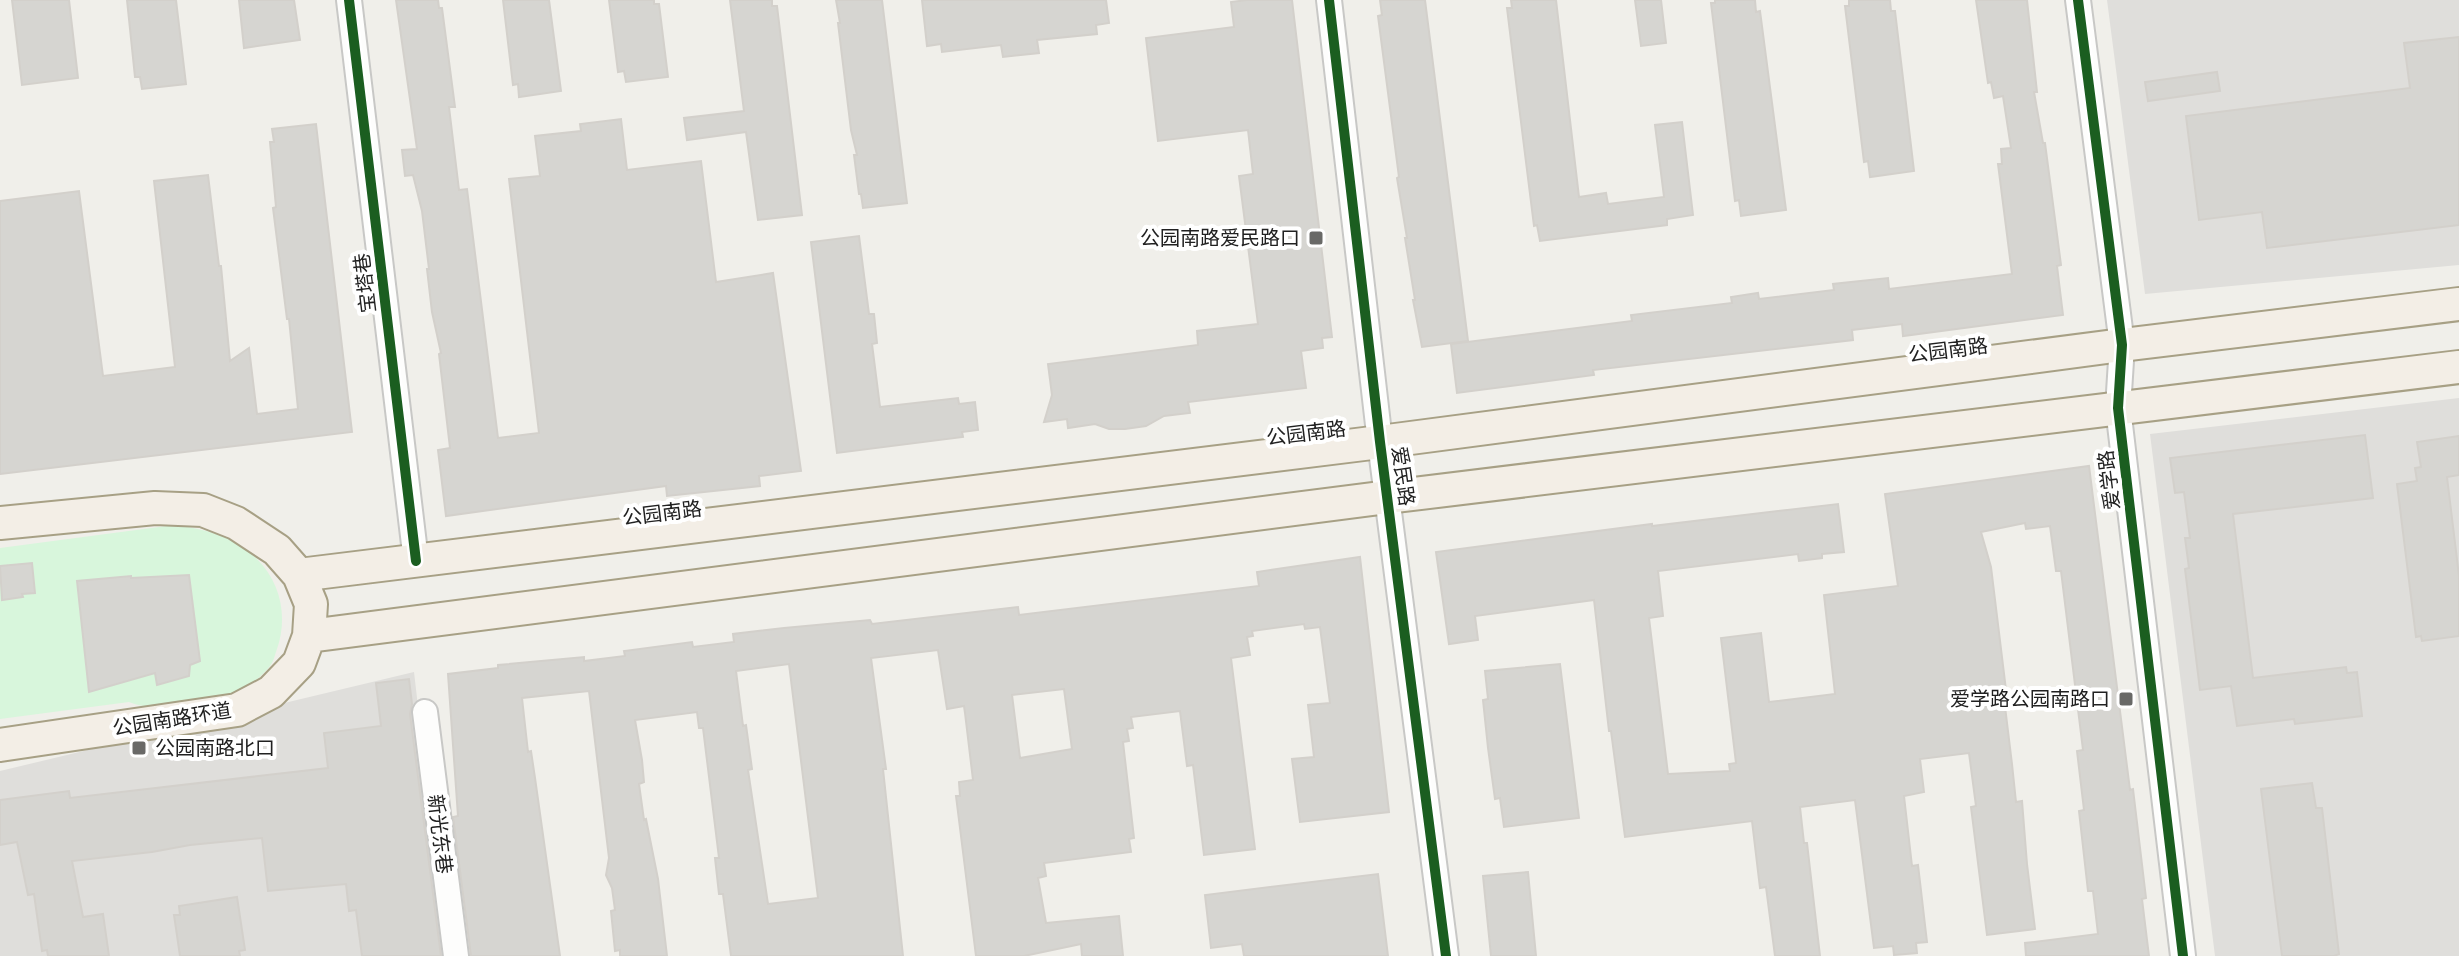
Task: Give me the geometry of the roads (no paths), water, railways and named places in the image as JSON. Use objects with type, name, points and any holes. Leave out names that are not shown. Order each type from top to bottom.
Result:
[{"type":"main road","name":"公园南路","points":[[299,575],[1380,442],[2459,304]]},
{"type":"main road","points":[[309,636],[1388,497],[2459,367]]},
{"type":"main road","name":"公园南路环道","points":[[0,523],[155,508],[203,510],[236,523],[277,550],[299,575],[311,604],[309,636],[299,663],[271,692],[237,710],[0,745]]},
{"type":"street","name":"宝塔巷","points":[[349,0],[416,561]]},
{"type":"street","name":"爱民路","points":[[1329,0],[1380,442],[1446,956]]},
{"type":"street","name":"爱学路","points":[[2078,0],[2122,345],[2118,408],[2183,956]]},
{"type":"street","name":"新光东巷","points":[[425,712],[456,956]]},
{"type":"place","name":"公园南路爱民路口","points":[[1316,238]]},
{"type":"place","name":"爱学路公园南路口","points":[[2126,699]]},
{"type":"place","name":"公园南路北口","points":[[139,748]]}]
